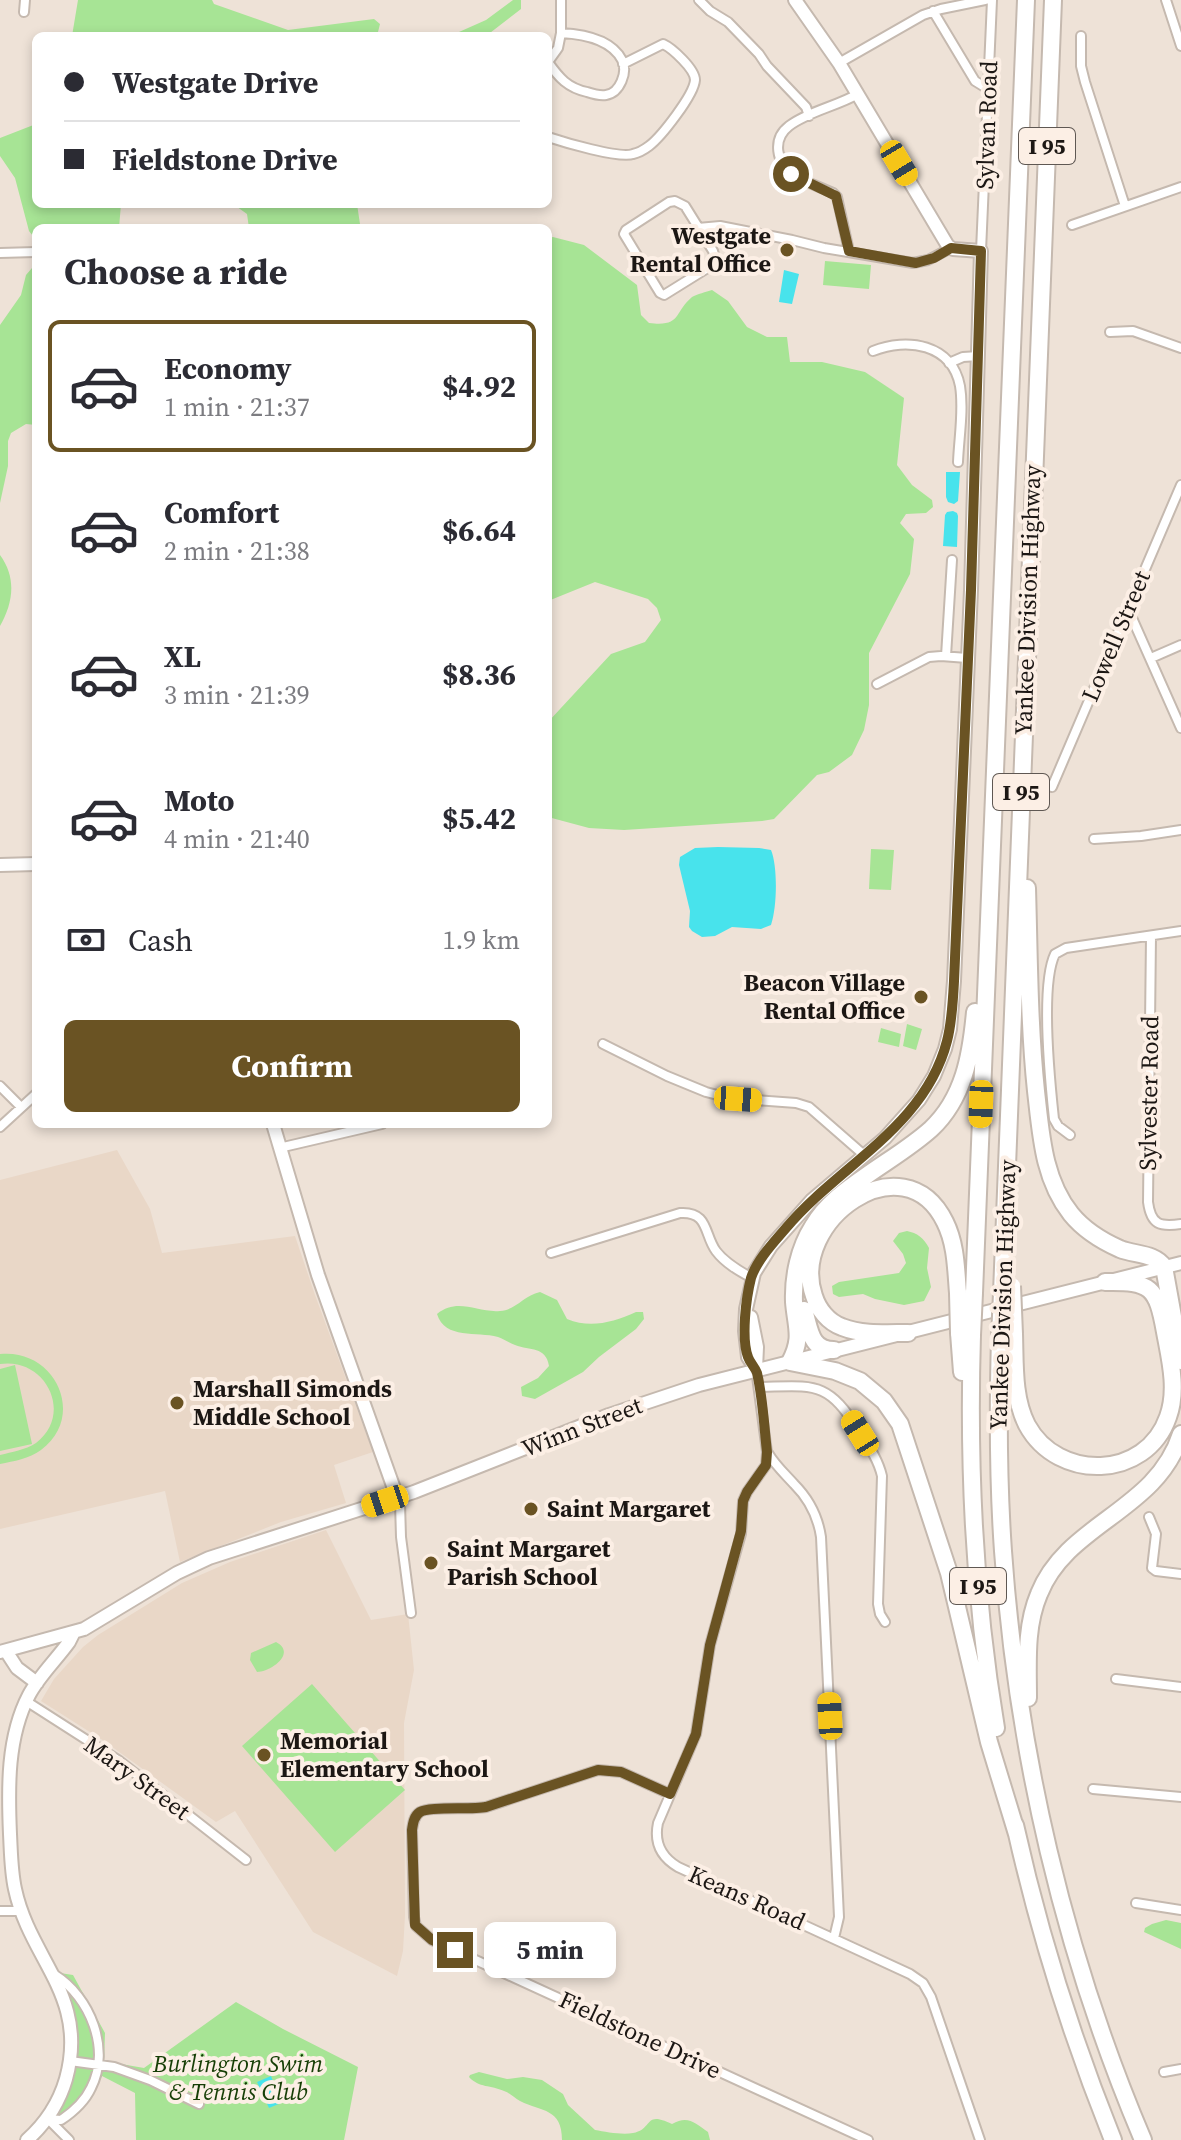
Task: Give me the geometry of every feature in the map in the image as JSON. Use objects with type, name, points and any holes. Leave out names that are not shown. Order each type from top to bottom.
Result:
[{"type":"highway","name":"Yankee Division Highway","points":[[1026,0],[989,906],[962,1377],[971,1436],[975,1548],[985,1649],[1017,1834],[1063,2001],[1113,2140]]},
{"type":"highway","name":"Yankee Division Highway","points":[[1053,0],[1005,1178],[1007,1336],[999,1460],[1003,1552],[1014,1658],[1030,1760],[1053,1865],[1080,1966],[1143,2140]]},
{"type":"highway","points":[[1023,740],[1030,1023],[1048,1168],[1059,1196],[1083,1226],[1108,1243],[1173,1265],[1181,1361]]},
{"type":"highway","points":[[989,906],[971,1046],[955,1098],[931,1129],[847,1189],[825,1209],[809,1232],[797,1269],[794,1301],[799,1337],[790,1362],[835,1371],[860,1381],[878,1395],[897,1418],[949,1573],[989,1742],[1017,1834]]},
{"type":"highway","points":[[908,1333],[868,1332],[842,1327],[827,1317],[815,1300],[810,1276],[814,1250],[827,1225],[846,1203],[868,1190],[890,1187],[913,1191],[929,1201],[944,1219],[966,1293]]},
{"type":"highway","points":[[797,1269],[800,1297],[814,1342],[822,1349],[834,1350]]},
{"type":"highway","points":[[1007,1336],[1018,1399],[1024,1418],[1038,1440],[1061,1458],[1087,1466],[1111,1466],[1136,1456],[1160,1434],[1171,1406],[1171,1371],[1163,1318],[1156,1297],[1145,1286],[1105,1282]]},
{"type":"highway","points":[[1030,1760],[1028,1649],[1032,1614],[1040,1589],[1071,1549],[1157,1479],[1173,1455],[1181,1434]]},
{"type":"street","points":[[24,12],[25,0]]},
{"type":"street","points":[[552,57],[558,48],[561,33],[561,0],[553,0]]},
{"type":"street","points":[[699,0],[728,22],[761,55],[767,66],[806,107],[809,116]]},
{"type":"street","points":[[795,0],[839,63],[951,248]]},
{"type":"street","points":[[839,63],[904,24],[933,11],[985,0]]},
{"type":"street","name":"Sylvan Road","points":[[981,251],[992,0]]},
{"type":"street","points":[[1166,0],[1181,46]]},
{"type":"street","points":[[933,11],[976,83],[988,89]]},
{"type":"street","points":[[552,68],[570,86],[602,96],[619,87],[623,74],[623,64],[618,54],[595,39],[561,33]]},
{"type":"street","points":[[1081,36],[1081,66],[1085,82],[1125,206]]},
{"type":"street","points":[[552,138],[625,156],[651,144],[688,96],[695,82],[694,75],[682,59],[663,44],[623,64]]},
{"type":"street","points":[[849,251],[836,196],[791,174],[777,151],[778,141],[786,128],[858,94]]},
{"type":"street","points":[[1072,225],[1181,187]]},
{"type":"street","points":[[675,201],[683,204],[698,228],[714,253],[714,262],[666,295],[661,294],[624,232],[675,201]]},
{"type":"street","points":[[698,228],[719,226],[916,263],[934,258],[951,248],[981,251],[967,658],[949,1036],[938,1067],[919,1100],[901,1122],[801,1211],[771,1246],[752,1278],[748,1298],[748,1357],[756,1369],[767,1452],[807,1500],[821,1537],[839,1917],[834,1938]]},
{"type":"street","points":[[0,253],[32,252]]},
{"type":"street","points":[[1110,332],[1133,331],[1181,348]]},
{"type":"street","points":[[873,351],[897,344],[922,345],[937,351],[949,363],[960,390],[958,462]]},
{"type":"street","points":[[949,363],[961,357],[979,356]]},
{"type":"street","name":"Lowell Street","points":[[1052,787],[1181,485]]},
{"type":"street","points":[[946,656],[952,560]]},
{"type":"street","points":[[1128,609],[1181,728]]},
{"type":"street","points":[[1151,658],[1181,645]]},
{"type":"street","points":[[877,684],[926,658],[967,658]]},
{"type":"street","points":[[1094,839],[1181,830]]},
{"type":"street","points":[[0,865],[32,864]]},
{"type":"street","points":[[1070,1135],[1057,1125],[1054,1114],[1049,1064],[1048,995],[1052,958],[1066,948],[1181,931]]},
{"type":"street","name":"Sylvester Road","points":[[1151,936],[1149,1212],[1157,1223],[1164,1226],[1181,1224]]},
{"type":"street","points":[[603,1044],[706,1092],[738,1099],[807,1106],[864,1155]]},
{"type":"street","points":[[0,1086],[21,1107]]},
{"type":"street","points":[[0,1127],[32,1097]]},
{"type":"street","points":[[274,1128],[318,1275],[400,1503],[411,1613]]},
{"type":"street","points":[[279,1148],[365,1128]]},
{"type":"street","points":[[551,1253],[687,1212],[704,1223],[719,1255],[752,1278]]},
{"type":"street","name":"Winn Street","points":[[37,1683],[3,1652],[74,1632],[109,1616],[202,1560],[397,1497],[620,1411],[699,1385],[1173,1265]]},
{"type":"street","points":[[759,1387],[808,1387],[830,1395],[846,1411],[876,1459],[882,1476],[878,1604],[885,1622]]},
{"type":"street","name":"Keans Road","points":[[767,1452],[766,1465],[743,1501],[741,1531],[710,1645],[696,1734],[658,1823],[656,1834],[661,1851],[668,1861],[678,1867],[914,1976],[931,1997],[980,2140]]},
{"type":"street","points":[[1149,1517],[1156,1534],[1153,1569],[1181,1574]]},
{"type":"street","points":[[27,2140],[47,2119],[62,2091],[70,2061],[71,2036],[68,2013],[54,1974],[21,1911],[13,1877],[9,1788],[13,1745],[26,1701],[74,1632]]},
{"type":"street","points":[[1116,1679],[1181,1687]]},
{"type":"street","name":"Mary Street","points":[[26,1701],[118,1760],[246,1860]]},
{"type":"street","name":"Fieldstone Drive","points":[[670,1794],[621,1772],[598,1770],[486,1807],[428,1809],[417,1814],[412,1830],[415,1925],[432,1940],[868,2140]]},
{"type":"street","points":[[1093,1789],[1181,1797]]},
{"type":"street","points":[[1136,1903],[1181,1910]]},
{"type":"street","points":[[0,1911],[21,1911]]},
{"type":"street","points":[[47,2119],[61,2120],[81,2102],[93,2085],[98,2064],[97,2038],[90,2015],[75,1993],[54,1974]]},
{"type":"street","points":[[70,2061],[111,2066],[150,2080],[199,2104]]},
{"type":"street","points":[[1164,2072],[1181,2069]]},
{"type":"street","points":[[47,2119],[69,2140]]},
{"type":"shaded area","name":"Marshall Simonds Middle School","points":[[117,1150],[150,1209],[162,1253],[295,1236],[373,1452],[334,1465],[346,1503],[281,1522],[180,1562],[165,1491],[0,1529],[0,1180]]},
{"type":"shaded area","name":"Memorial Elementary School","points":[[326,1530],[371,1620],[408,1614],[414,1670],[404,1723],[405,1915],[403,1951],[397,1976],[313,1932],[235,1811],[216,1822],[104,1741],[41,1701],[54,1679],[83,1647],[182,1583],[230,1562]]},
{"type":"green space","points":[[78,0],[212,0],[214,4],[288,30],[374,19],[380,24],[378,32],[73,32]]},
{"type":"green space","points":[[513,0],[521,0],[521,9],[491,32],[459,32],[486,20]]},
{"type":"green space","points":[[32,126],[32,208],[121,208],[119,224],[32,224],[32,235],[15,178],[0,156],[0,138]]},
{"type":"green space","points":[[239,208],[358,208],[360,224],[248,224],[247,214]]},
{"type":"green space","points":[[552,237],[584,245],[637,285],[641,315],[649,323],[672,321],[692,297],[712,290],[728,301],[747,327],[767,337],[787,337],[790,362],[822,362],[865,372],[904,398],[897,465],[912,485],[932,500],[933,507],[926,513],[906,514],[900,523],[914,539],[910,574],[869,653],[869,705],[864,730],[852,755],[829,772],[817,775],[774,819],[624,830],[589,828],[552,818],[552,718],[611,654],[645,642],[661,620],[657,608],[648,599],[595,582],[552,599]]},
{"type":"green space","points":[[825,261],[871,265],[869,289],[823,285]]},
{"type":"green space","points":[[32,268],[32,425],[26,424],[11,433],[0,503],[0,325],[21,295],[26,275]]},
{"type":"green space","points":[[0,555],[9,573],[11,590],[0,626]]},
{"type":"green space","points":[[871,849],[894,850],[891,890],[869,889]]},
{"type":"green space","points":[[907,1024],[922,1029],[916,1050],[903,1046]]},
{"type":"green space","points":[[881,1028],[901,1034],[899,1047],[878,1042]]},
{"type":"green space","points":[[907,1231],[920,1236],[929,1248],[927,1268],[931,1287],[924,1301],[904,1305],[863,1294],[839,1297],[833,1294],[832,1286],[839,1282],[899,1273],[906,1263],[893,1241],[899,1233]]},
{"type":"green space","points":[[540,1292],[557,1300],[567,1319],[576,1322],[602,1323],[636,1312],[643,1312],[644,1319],[583,1372],[535,1399],[522,1396],[521,1387],[538,1378],[549,1366],[545,1355],[498,1337],[454,1331],[441,1322],[437,1314],[460,1306],[506,1310]]},
{"type":"green space","points":[[0,1354],[19,1355],[36,1362],[49,1373],[63,1403],[62,1420],[55,1436],[41,1450],[26,1458],[0,1464],[0,1455],[36,1443],[47,1431],[53,1417],[53,1403],[50,1390],[42,1378],[16,1364],[0,1364]]},
{"type":"green space","points":[[15,1365],[32,1444],[0,1451],[0,1369]]},
{"type":"green space","points":[[276,1642],[284,1651],[280,1661],[257,1672],[250,1660],[251,1653]]},
{"type":"green space","points":[[312,1684],[405,1790],[335,1852],[242,1746]]},
{"type":"green space","points":[[1166,1920],[1181,1923],[1181,1949],[1144,1932],[1152,1924]]},
{"type":"green space","name":"Burlington Swim & Tennis Club","points":[[60,1973],[73,1975],[105,2033],[104,2061],[144,2068],[236,2002],[358,2067],[344,2140],[136,2140],[135,2093],[102,2076],[86,2104],[70,2120],[55,2114],[76,2042],[70,1999]]},
{"type":"green space","points":[[479,2072],[507,2079],[523,2077],[542,2080],[563,2094],[568,2105],[595,2130],[629,2134],[640,2131],[652,2120],[672,2124],[687,2120],[708,2132],[710,2140],[562,2140],[555,2116],[469,2077]]},
{"type":"water","points":[[784,270],[799,274],[792,304],[779,302]]},
{"type":"water","points":[[946,472],[960,472],[958,501],[954,504],[948,502],[946,497]]},
{"type":"water","points":[[953,511],[958,516],[957,547],[943,546],[945,515]]},
{"type":"water","points":[[695,848],[771,850],[776,888],[771,925],[761,929],[732,927],[715,936],[702,937],[689,927],[690,911],[679,865],[680,857]]},
{"type":"water","points":[[271,2076],[281,2103],[269,2108],[257,2082]]},
{"type":"place","name":"Westgate Rental Office","points":[[787,250]]},
{"type":"place","name":"Beacon Village Rental Office","points":[[921,997]]},
{"type":"place","name":"Marshall Simonds Middle School","points":[[177,1403]]},
{"type":"place","name":"Saint Margaret","points":[[531,1509]]},
{"type":"place","name":"Saint Margaret Parish School","points":[[431,1563]]},
{"type":"place","name":"Memorial Elementary School","points":[[264,1755]]},
{"type":"route","points":[[455,1950],[432,1940],[415,1925],[412,1830],[419,1812],[486,1807],[598,1770],[621,1772],[670,1794],[696,1734],[710,1645],[741,1531],[743,1501],[767,1462],[756,1369],[748,1357],[745,1323],[756,1267],[801,1211],[885,1138],[919,1100],[938,1067],[950,1029],[971,590],[981,251],[951,248],[934,258],[916,263],[849,251],[836,196],[791,174]]}]
